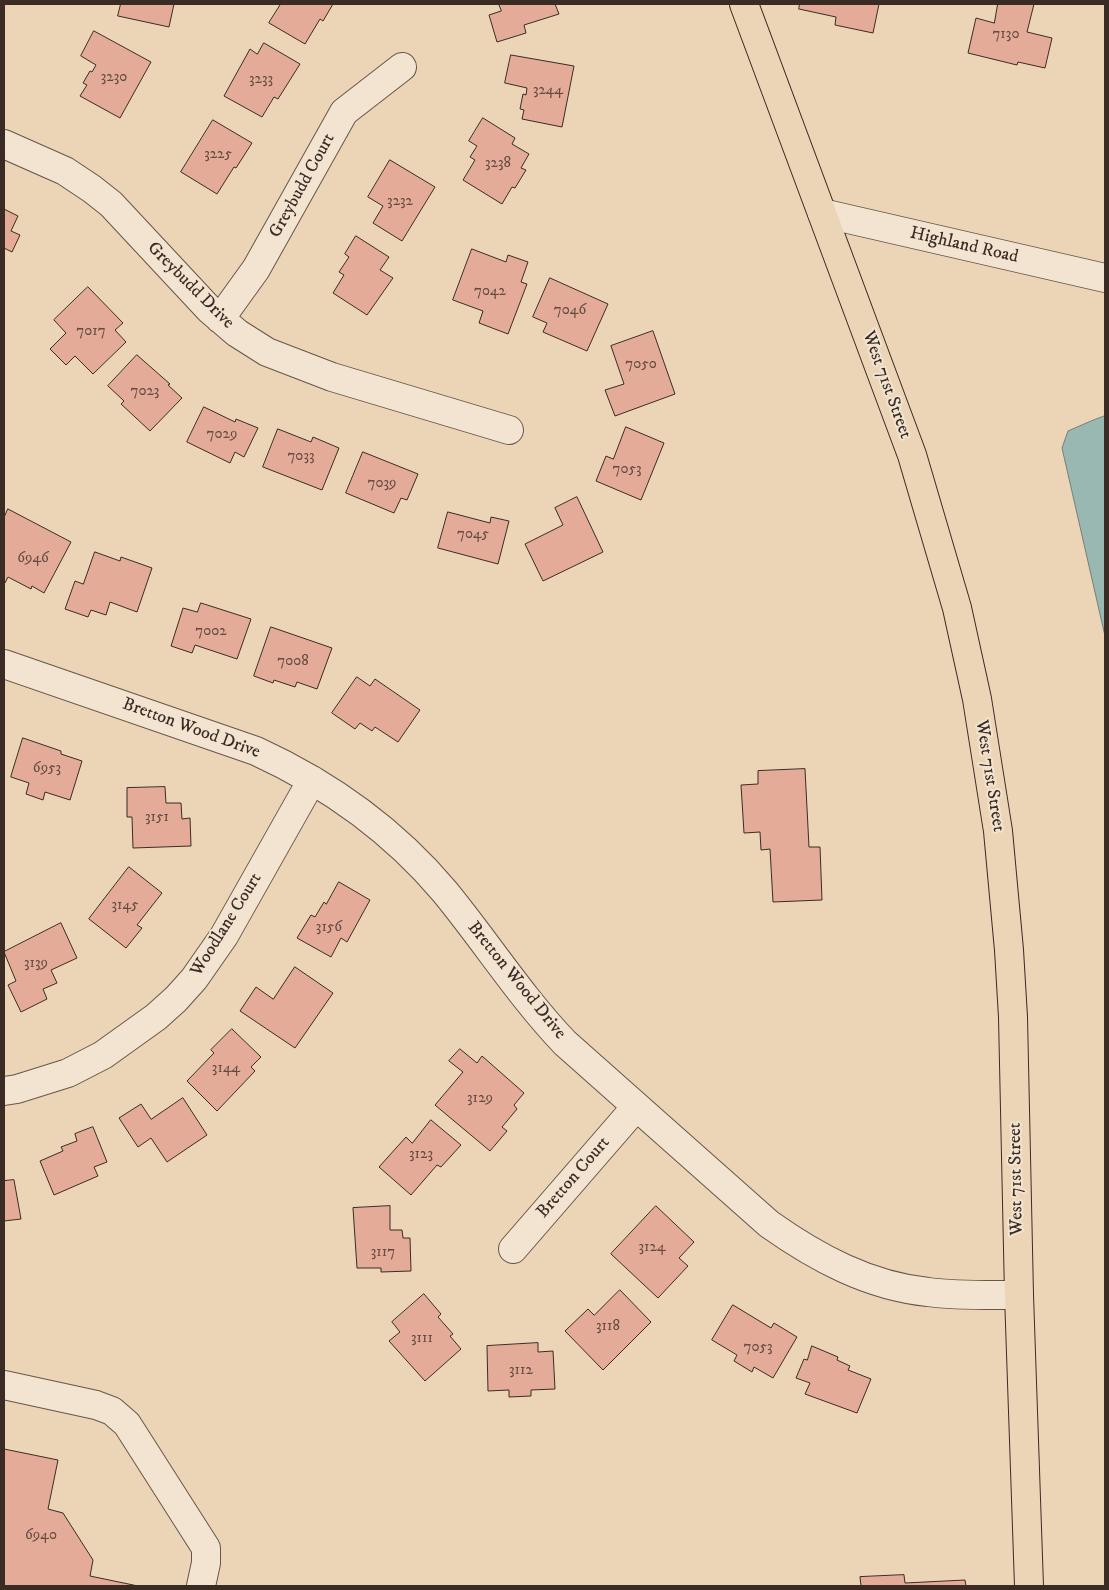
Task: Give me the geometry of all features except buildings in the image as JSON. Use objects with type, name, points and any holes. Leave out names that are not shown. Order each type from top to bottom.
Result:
[{"type":"main road","name":"West 71st Street","points":[[744,4],[912,455],[957,608],[978,708],[998,831],[1013,1017],[1019,1295],[1029,1586]]},
{"type":"street","name":"Greybudd Court","points":[[220,319],[256,269],[344,112],[402,67]]},
{"type":"street","name":"Greybudd Drive","points":[[4,144],[65,172],[111,204],[220,319],[250,341],[281,358],[332,377],[509,430]]},
{"type":"street","name":"Highland Road","points":[[822,213],[1105,278]]},
{"type":"street","name":"Bretton Wood Drive","points":[[4,664],[233,742],[273,759],[312,780],[367,817],[416,861],[451,900],[552,1030],[769,1224],[824,1260],[862,1276],[914,1290],[966,1295],[1019,1295]]},
{"type":"street","name":"Woodlane Court","points":[[4,1091],[17,1089],[68,1073],[102,1055],[156,1017],[176,999],[194,979],[224,936],[312,780]]},
{"type":"street","name":"Bretton Court","points":[[513,1250],[636,1107]]},
{"type":"street","points":[[4,1385],[96,1404],[112,1411],[127,1424],[206,1548],[206,1564],[201,1586]]},
{"type":"water","points":[[1105,416],[1105,636],[1062,448],[1068,431]]}]
